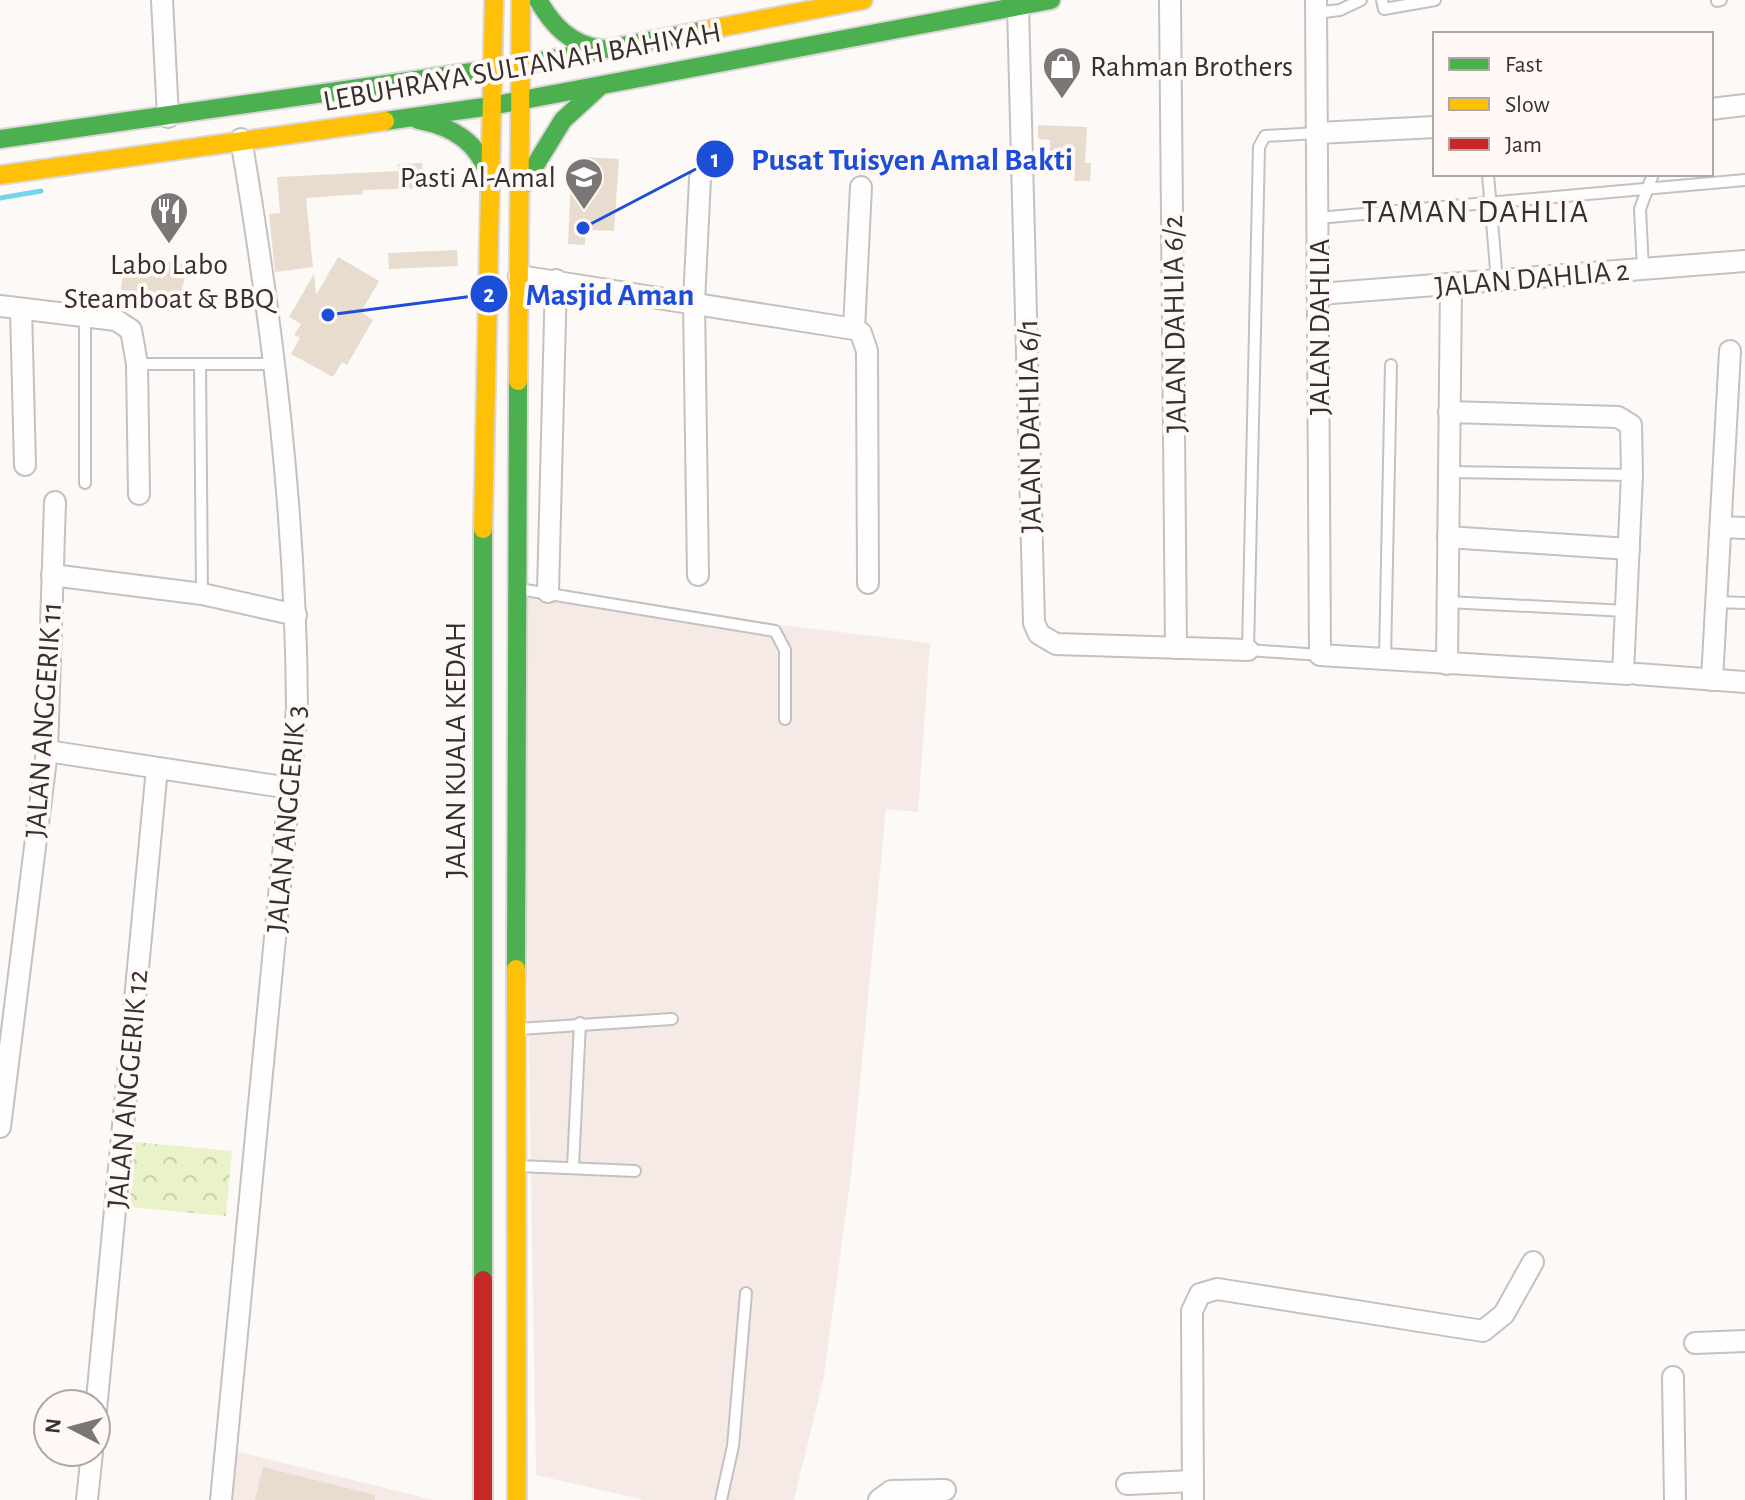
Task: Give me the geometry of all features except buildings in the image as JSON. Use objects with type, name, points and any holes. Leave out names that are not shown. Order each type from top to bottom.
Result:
[{"type":"main road","name":"JALAN KUALA KEDAH","points":[[483,1500],[483,535],[494,0]]},
{"type":"main road","name":"JALAN KUALA KEDAH","points":[[517,1500],[516,589],[521,0]]},
{"type":"main road","points":[[538,0],[561,33],[581,47],[603,49]]},
{"type":"main road","name":"LEBUHRAYA SULTANAH BAHIYAH","points":[[0,139],[521,65],[863,0]]},
{"type":"main road","name":"LEBUHRAYA SULTANAH BAHIYAH","points":[[0,175],[491,106],[1051,0]]},
{"type":"main road","points":[[420,81],[442,75],[461,61],[494,27]]},
{"type":"main road","points":[[520,192],[545,140],[560,118],[603,84]]},
{"type":"main road","points":[[395,119],[422,120],[449,127],[472,144],[487,167],[490,196]]},
{"type":"main road","points":[[483,535],[517,535]]},
{"type":"street","points":[[162,0],[168,117]]},
{"type":"street","name":"JALAN DAHLIA 6/2","points":[[1170,0],[1176,648]]},
{"type":"street","name":"JALAN DAHLIA 6/1","points":[[1018,6],[1034,623],[1039,634],[1056,644],[1248,650]]},
{"type":"street","name":"JALAN DAHLIA","points":[[1316,7],[1320,655]]},
{"type":"street","points":[[1713,109],[1745,105]]},
{"type":"street","points":[[1318,133],[1433,127]]},
{"type":"street","name":"JALAN ANGGERIK 3","points":[[221,1500],[297,709],[296,615],[275,364],[241,139]]},
{"type":"street","points":[[698,575],[694,302],[700,179]]},
{"type":"street","points":[[854,329],[861,187]]},
{"type":"street","name":"JALAN DAHLIA 2","points":[[1319,294],[1745,261]]},
{"type":"street","points":[[519,276],[694,302],[854,329],[861,333],[867,351],[868,583]]},
{"type":"street","points":[[548,592],[556,280]]},
{"type":"street","points":[[1447,664],[1451,285]]},
{"type":"street","points":[[25,465],[10,308],[85,315],[126,324],[135,343],[137,364],[139,494]]},
{"type":"street","points":[[1712,680],[1730,351]]},
{"type":"street","points":[[1449,412],[1627,420],[1633,434],[1627,611],[1630,674]]},
{"type":"street","name":"JALAN ANGGERIK 11","points":[[0,1127],[47,751],[55,502]]},
{"type":"street","points":[[1721,527],[1745,528]]},
{"type":"street","points":[[1448,537],[1629,549]]},
{"type":"street","points":[[52,575],[202,594],[296,615]]},
{"type":"street","points":[[1320,655],[1745,682]]},
{"type":"street","points":[[47,751],[290,788]]},
{"type":"street","name":"JALAN ANGGERIK 12","points":[[98,1388],[157,768]]},
{"type":"street","points":[[1127,1484],[1193,1490],[1192,1311],[1200,1294],[1217,1289],[1483,1331],[1504,1314],[1533,1262]]},
{"type":"street","points":[[1695,1343],[1745,1341]]},
{"type":"street","points":[[1673,1377],[1675,1500]]},
{"type":"street","points":[[87,1500],[90,1468]]},
{"type":"street","points":[[879,1500],[891,1491],[945,1490]]},
{"type":"lane","points":[[1316,7],[1340,10],[1361,0]]},
{"type":"lane","points":[[1382,0],[1384,9],[1435,0]]},
{"type":"lane","points":[[1318,133],[1265,136],[1259,147],[1248,650],[1320,655]]},
{"type":"lane","points":[[1488,176],[1497,281]]},
{"type":"lane","points":[[1643,269],[1640,209],[1652,176]]},
{"type":"lane","points":[[1318,218],[1745,180]]},
{"type":"lane","points":[[85,315],[85,483]]},
{"type":"lane","points":[[137,364],[275,364]]},
{"type":"lane","points":[[200,364],[202,594]]},
{"type":"lane","points":[[1385,659],[1391,365]]},
{"type":"lane","points":[[1449,472],[1632,475]]},
{"type":"lane","points":[[516,589],[775,631],[785,650],[785,719]]},
{"type":"lane","points":[[1447,602],[1627,611]]},
{"type":"lane","points":[[1717,602],[1745,603]]},
{"type":"lane","points":[[517,1029],[672,1019]]},
{"type":"lane","points":[[573,1167],[580,1023]]},
{"type":"lane","points":[[517,1166],[635,1171]]},
{"type":"lane","points":[[721,1500],[733,1446],[746,1293]]},
{"type":"shaded area","points":[[521,593],[930,643],[918,812],[886,809],[852,1167],[824,1376],[794,1500],[644,1500],[536,1475]]},
{"type":"shaded area","points":[[236,1451],[434,1500],[233,1500]]},
{"type":"green space","points":[[135,1142],[232,1151],[226,1216],[129,1207]]},
{"type":"waterway","points":[[0,198],[41,191]]},
{"type":"traffic: fast","points":[[538,0],[550,18],[571,38],[601,49]]},
{"type":"traffic: fast","points":[[385,121],[491,106],[1051,0]]},
{"type":"traffic: fast","points":[[0,139],[521,65],[707,30]]},
{"type":"traffic: fast","points":[[523,185],[563,120],[598,88]]},
{"type":"traffic: fast","points":[[418,120],[453,131],[471,145],[488,177]]},
{"type":"traffic: fast","points":[[516,969],[518,381]]},
{"type":"traffic: fast","points":[[483,529],[483,1280]]},
{"type":"traffic: slow","points":[[483,529],[494,0]]},
{"type":"traffic: slow","points":[[518,381],[521,0]]},
{"type":"traffic: slow","points":[[707,30],[863,0]]},
{"type":"traffic: slow","points":[[0,175],[385,121]]},
{"type":"traffic: slow","points":[[516,969],[517,1500]]},
{"type":"traffic: jam","points":[[483,1280],[483,1500]]},
{"type":"place","name":"Rahman Brothers","points":[[1062,100]]},
{"type":"place","name":"Pasti Al-Amal","points":[[584,211]]},
{"type":"place","name":"Pusat Tuisyen Amal Bakti","points":[[583,228]]},
{"type":"place","name":"Labo Labo Steamboat & BBQ","points":[[169,245]]},
{"type":"place","name":"Masjid Aman","points":[[328,315]]},
{"type":"district","name":"TAMAN DAHLIA","points":[[1476,211]]}]
